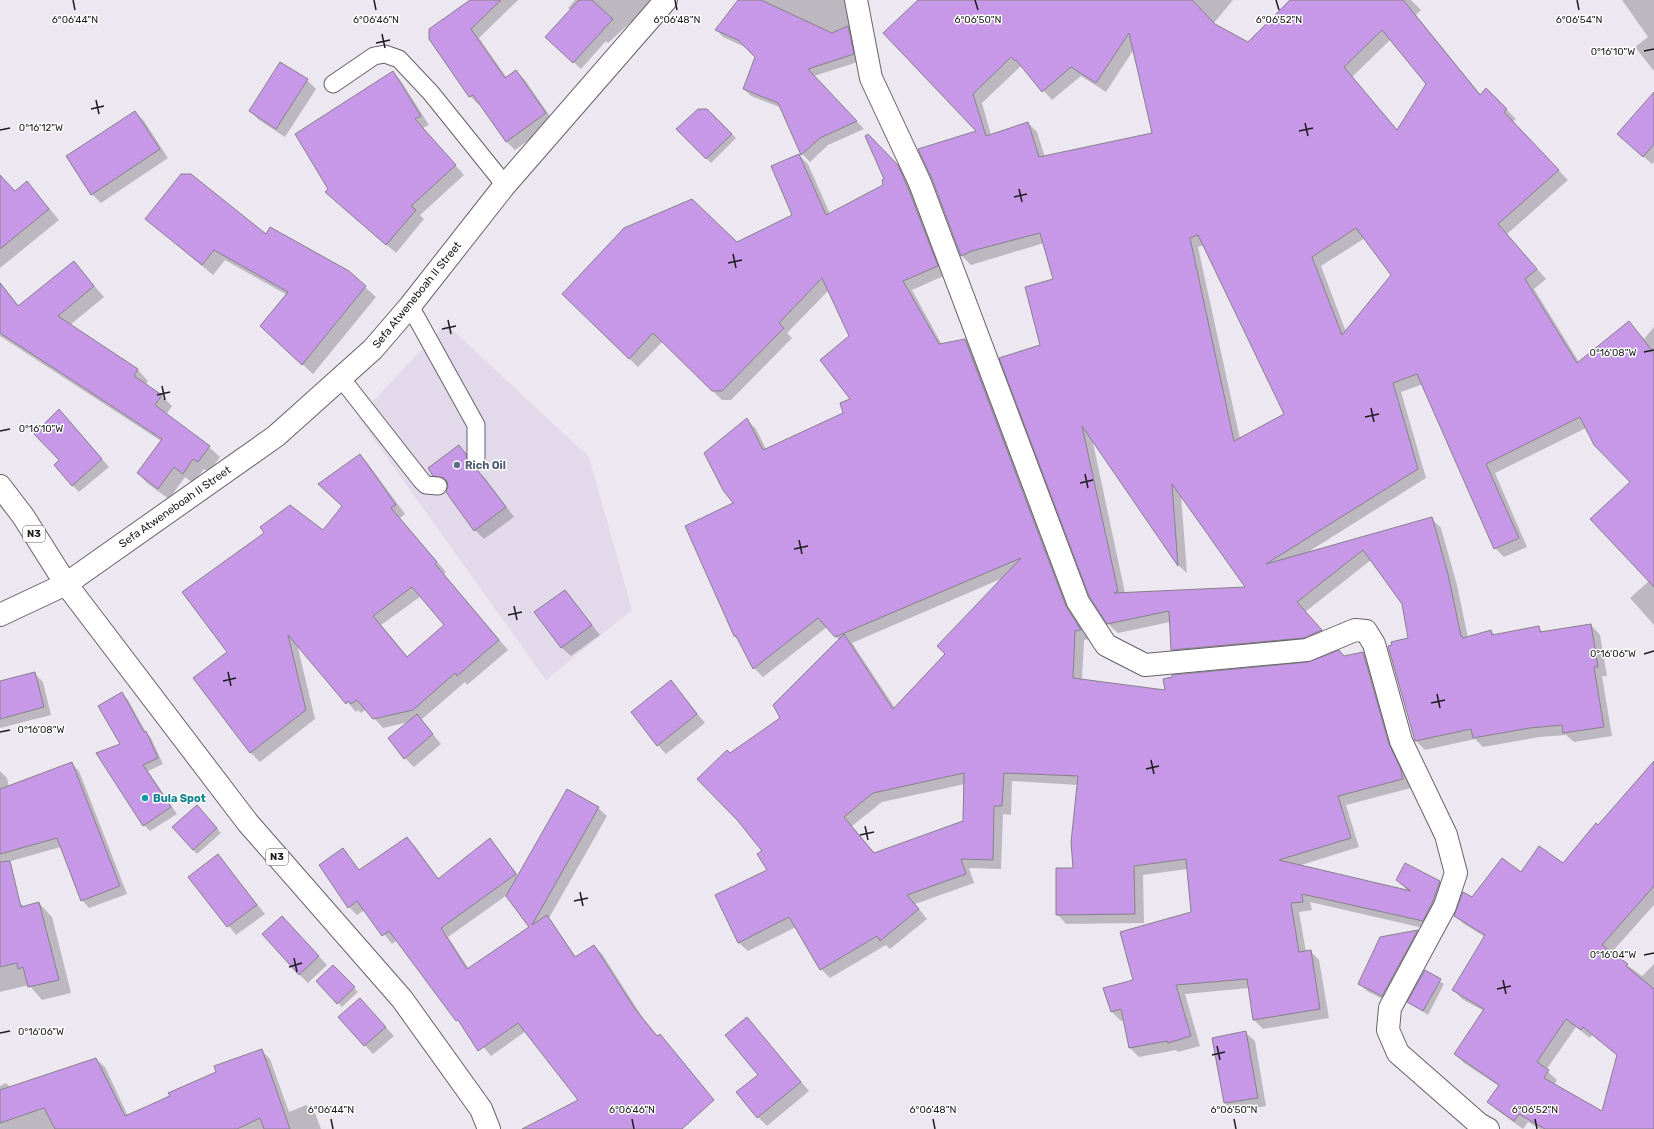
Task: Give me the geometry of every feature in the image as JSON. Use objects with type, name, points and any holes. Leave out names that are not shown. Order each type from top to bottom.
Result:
[{"type":"main road","name":"Sefa Atweneboah II Street","points":[[0,615],[66,584],[276,436],[373,350],[410,306],[505,185],[666,0]]},
{"type":"main road","points":[[856,0],[871,78],[920,183],[1078,602],[1106,645],[1145,665],[1307,650],[1355,630],[1366,631],[1374,644],[1401,741],[1446,835],[1456,873],[1445,906],[1390,1008],[1388,1030],[1398,1053],[1479,1124],[1488,1129]]},
{"type":"main road","name":"N3","points":[[0,486],[23,516],[66,584],[248,823],[402,999],[482,1109],[489,1129]]},
{"type":"lane","points":[[333,84],[374,56],[385,54],[399,59],[431,93],[505,185]]},
{"type":"lane","points":[[410,306],[476,425],[476,458]]},
{"type":"lane","points":[[341,378],[421,480],[426,485],[438,486]]},
{"type":"shaded area","points":[[446,324],[589,457],[632,610],[546,680],[358,417]]},
{"type":"building","points":[[470,0],[501,0],[471,29],[505,78],[516,70],[546,113],[506,142],[473,95],[469,97],[429,39],[429,29]]},
{"type":"building","points":[[579,0],[592,0],[613,19],[573,63],[545,37]]},
{"type":"building","points":[[738,0],[761,0],[832,33],[848,26],[854,54],[808,69],[857,121],[820,138],[801,155],[778,103],[743,89],[755,57],[738,40],[715,30]]},
{"type":"building","points":[[918,0],[1192,0],[1215,24],[1248,42],[1290,0],[1403,0],[1480,95],[1486,88],[1507,109],[1504,112],[1559,170],[1498,224],[1537,269],[1525,279],[1577,363],[1629,321],[1654,353],[1654,587],[1590,519],[1630,482],[1594,445],[1580,417],[1486,464],[1519,538],[1494,549],[1417,374],[1393,383],[1418,469],[1266,564],[1432,517],[1448,574],[1461,636],[1463,638],[1491,630],[1492,635],[1539,626],[1540,632],[1591,624],[1598,667],[1594,667],[1604,727],[1563,733],[1562,725],[1530,728],[1473,738],[1471,729],[1415,741],[1388,646],[1392,645],[1391,642],[1408,638],[1402,604],[1363,550],[1297,602],[1322,630],[1304,638],[1171,650],[1169,611],[1107,624],[1089,596],[999,358],[1040,345],[1025,287],[1053,279],[1040,233],[972,251],[961,256],[932,179],[918,149],[976,131],[883,33]],"holes":[[[1382,30],[1426,84],[1397,130],[1344,67]],[[1129,33],[1152,133],[1039,157],[1028,122],[986,136],[973,94],[1011,57],[1015,61],[1016,60],[1042,92],[1071,67],[1096,83]],[[1356,228],[1391,275],[1342,335],[1312,257]],[[1198,235],[1284,414],[1234,441],[1190,238]],[[1082,426],[1178,566],[1172,484],[1245,587],[1114,593],[1118,591]]]},
{"type":"building","points":[[280,62],[308,79],[276,129],[249,111]]},
{"type":"building","points":[[393,71],[421,116],[415,119],[456,165],[411,206],[416,210],[386,245],[325,192],[328,189],[295,134]]},
{"type":"building","points":[[1654,92],[1654,144],[1643,157],[1617,134]]},
{"type":"building","points":[[698,109],[707,109],[732,134],[706,159],[676,129]]},
{"type":"building","points":[[135,111],[160,149],[91,195],[66,156]]},
{"type":"building","points":[[868,134],[898,165],[938,266],[903,281],[939,344],[965,339],[1066,606],[1081,630],[1075,631],[1073,678],[1165,690],[1163,679],[1172,677],[1172,675],[1308,662],[1339,650],[1344,656],[1363,652],[1389,744],[1400,767],[1403,779],[1338,796],[1351,838],[1279,860],[1411,891],[1396,880],[1405,863],[1440,881],[1433,901],[1423,921],[1302,894],[1303,902],[1291,903],[1299,952],[1311,950],[1320,1009],[1253,1020],[1247,979],[1176,985],[1191,1036],[1168,1043],[1167,1041],[1129,1048],[1121,1009],[1111,1012],[1103,988],[1133,980],[1120,932],[1191,912],[1186,859],[1134,866],[1135,914],[1056,915],[1056,868],[1073,868],[1071,842],[1078,776],[1004,773],[1002,806],[994,806],[993,860],[961,859],[966,874],[907,895],[919,909],[880,941],[877,936],[820,970],[789,917],[738,943],[715,895],[767,870],[757,854],[762,851],[738,821],[697,779],[727,750],[730,753],[780,718],[773,705],[844,634],[893,709],[945,654],[937,646],[1021,558],[835,637],[818,618],[753,669],[736,636],[734,636],[685,526],[733,503],[723,490],[704,453],[747,418],[763,450],[843,413],[840,403],[850,399],[820,360],[849,336],[822,278],[779,323],[784,328],[722,391],[712,391],[653,333],[629,359],[562,294],[624,228],[692,199],[737,242],[792,215],[771,166],[799,154],[826,215],[883,185],[882,180],[884,179],[865,136]],"holes":[[[964,773],[963,821],[874,853],[844,817],[873,793]]]},
{"type":"building","points":[[181,174],[191,174],[266,234],[270,227],[349,271],[366,286],[302,365],[260,326],[288,292],[214,250],[202,265],[145,219]]},
{"type":"building","points":[[0,175],[15,191],[27,181],[49,209],[0,249]]},
{"type":"building","points":[[74,261],[94,286],[58,316],[138,369],[134,376],[162,395],[155,405],[210,446],[198,462],[193,459],[183,474],[174,467],[158,489],[137,473],[162,439],[0,333],[0,283],[18,306]]},
{"type":"building","points":[[59,409],[102,459],[72,486],[54,465],[59,460],[34,434]]},
{"type":"building","points":[[459,445],[466,454],[468,463],[476,468],[506,507],[474,531],[446,492],[448,487],[447,481],[443,478],[433,476],[428,468]]},
{"type":"building","points":[[360,454],[396,505],[391,508],[437,562],[435,564],[499,640],[457,676],[455,673],[413,710],[373,719],[357,700],[351,704],[348,701],[346,704],[288,635],[306,710],[250,753],[193,678],[227,652],[182,592],[264,533],[260,527],[290,505],[323,530],[342,506],[318,484]],"holes":[[[412,587],[444,625],[407,657],[373,616]]]},
{"type":"building","points":[[565,590],[592,625],[561,648],[534,612]]},
{"type":"building","points":[[35,672],[44,707],[0,719],[0,681]]},
{"type":"building","points":[[671,680],[697,714],[657,746],[631,712]]},
{"type":"building","points":[[122,692],[144,732],[146,731],[158,758],[143,765],[171,807],[143,826],[96,753],[120,744],[98,706]]},
{"type":"building","points":[[417,714],[433,734],[404,759],[388,738]]},
{"type":"building","points":[[1654,761],[1654,886],[1602,945],[1628,964],[1626,966],[1654,989],[1654,1129],[1545,1129],[1519,1114],[1514,1121],[1487,1102],[1499,1085],[1454,1054],[1484,1009],[1452,990],[1485,935],[1454,916],[1463,892],[1472,897],[1502,858],[1521,872],[1539,846],[1563,863],[1596,823],[1598,825]],"holes":[[[1566,1019],[1581,1030],[1583,1027],[1617,1055],[1602,1111],[1544,1078],[1549,1070],[1537,1062]]]},
{"type":"building","points":[[72,762],[120,886],[81,901],[57,838],[0,854],[0,789]]},
{"type":"building","points":[[567,789],[599,807],[532,925],[547,915],[575,957],[594,945],[635,1009],[657,1036],[660,1034],[714,1100],[682,1129],[522,1129],[578,1100],[518,1023],[478,1051],[458,1020],[456,1021],[389,931],[382,936],[357,901],[348,908],[319,865],[343,848],[359,870],[407,837],[438,879],[490,838],[516,874],[441,928],[467,969],[529,927],[506,896]]},
{"type":"building","points":[[197,805],[217,828],[193,850],[172,827]]},
{"type":"building","points":[[218,854],[257,905],[227,927],[188,877]]},
{"type":"building","points":[[10,861],[21,907],[39,902],[59,980],[28,987],[23,967],[18,969],[17,963],[0,967],[0,862]]},
{"type":"building","points":[[282,916],[319,956],[299,975],[262,934]]},
{"type":"building","points":[[1418,930],[1382,996],[1358,984],[1380,937]]},
{"type":"building","points":[[333,965],[355,987],[337,1004],[316,981]]},
{"type":"building","points":[[1425,970],[1441,979],[1423,1011],[1407,1002]]},
{"type":"building","points":[[360,998],[386,1027],[364,1046],[338,1017]]},
{"type":"building","points":[[747,1017],[801,1082],[757,1118],[736,1092],[758,1075],[725,1035]]},
{"type":"building","points":[[1246,1031],[1258,1098],[1224,1103],[1212,1038]]},
{"type":"building","points":[[262,1049],[290,1129],[264,1129],[260,1118],[237,1129],[55,1129],[44,1108],[0,1123],[0,1090],[96,1058],[125,1116],[170,1096],[168,1093],[216,1072],[214,1066]]},
{"type":"place","name":"Rich Oil","points":[[457,465]]},
{"type":"place","name":"Bula Spot","points":[[145,798]]}]
